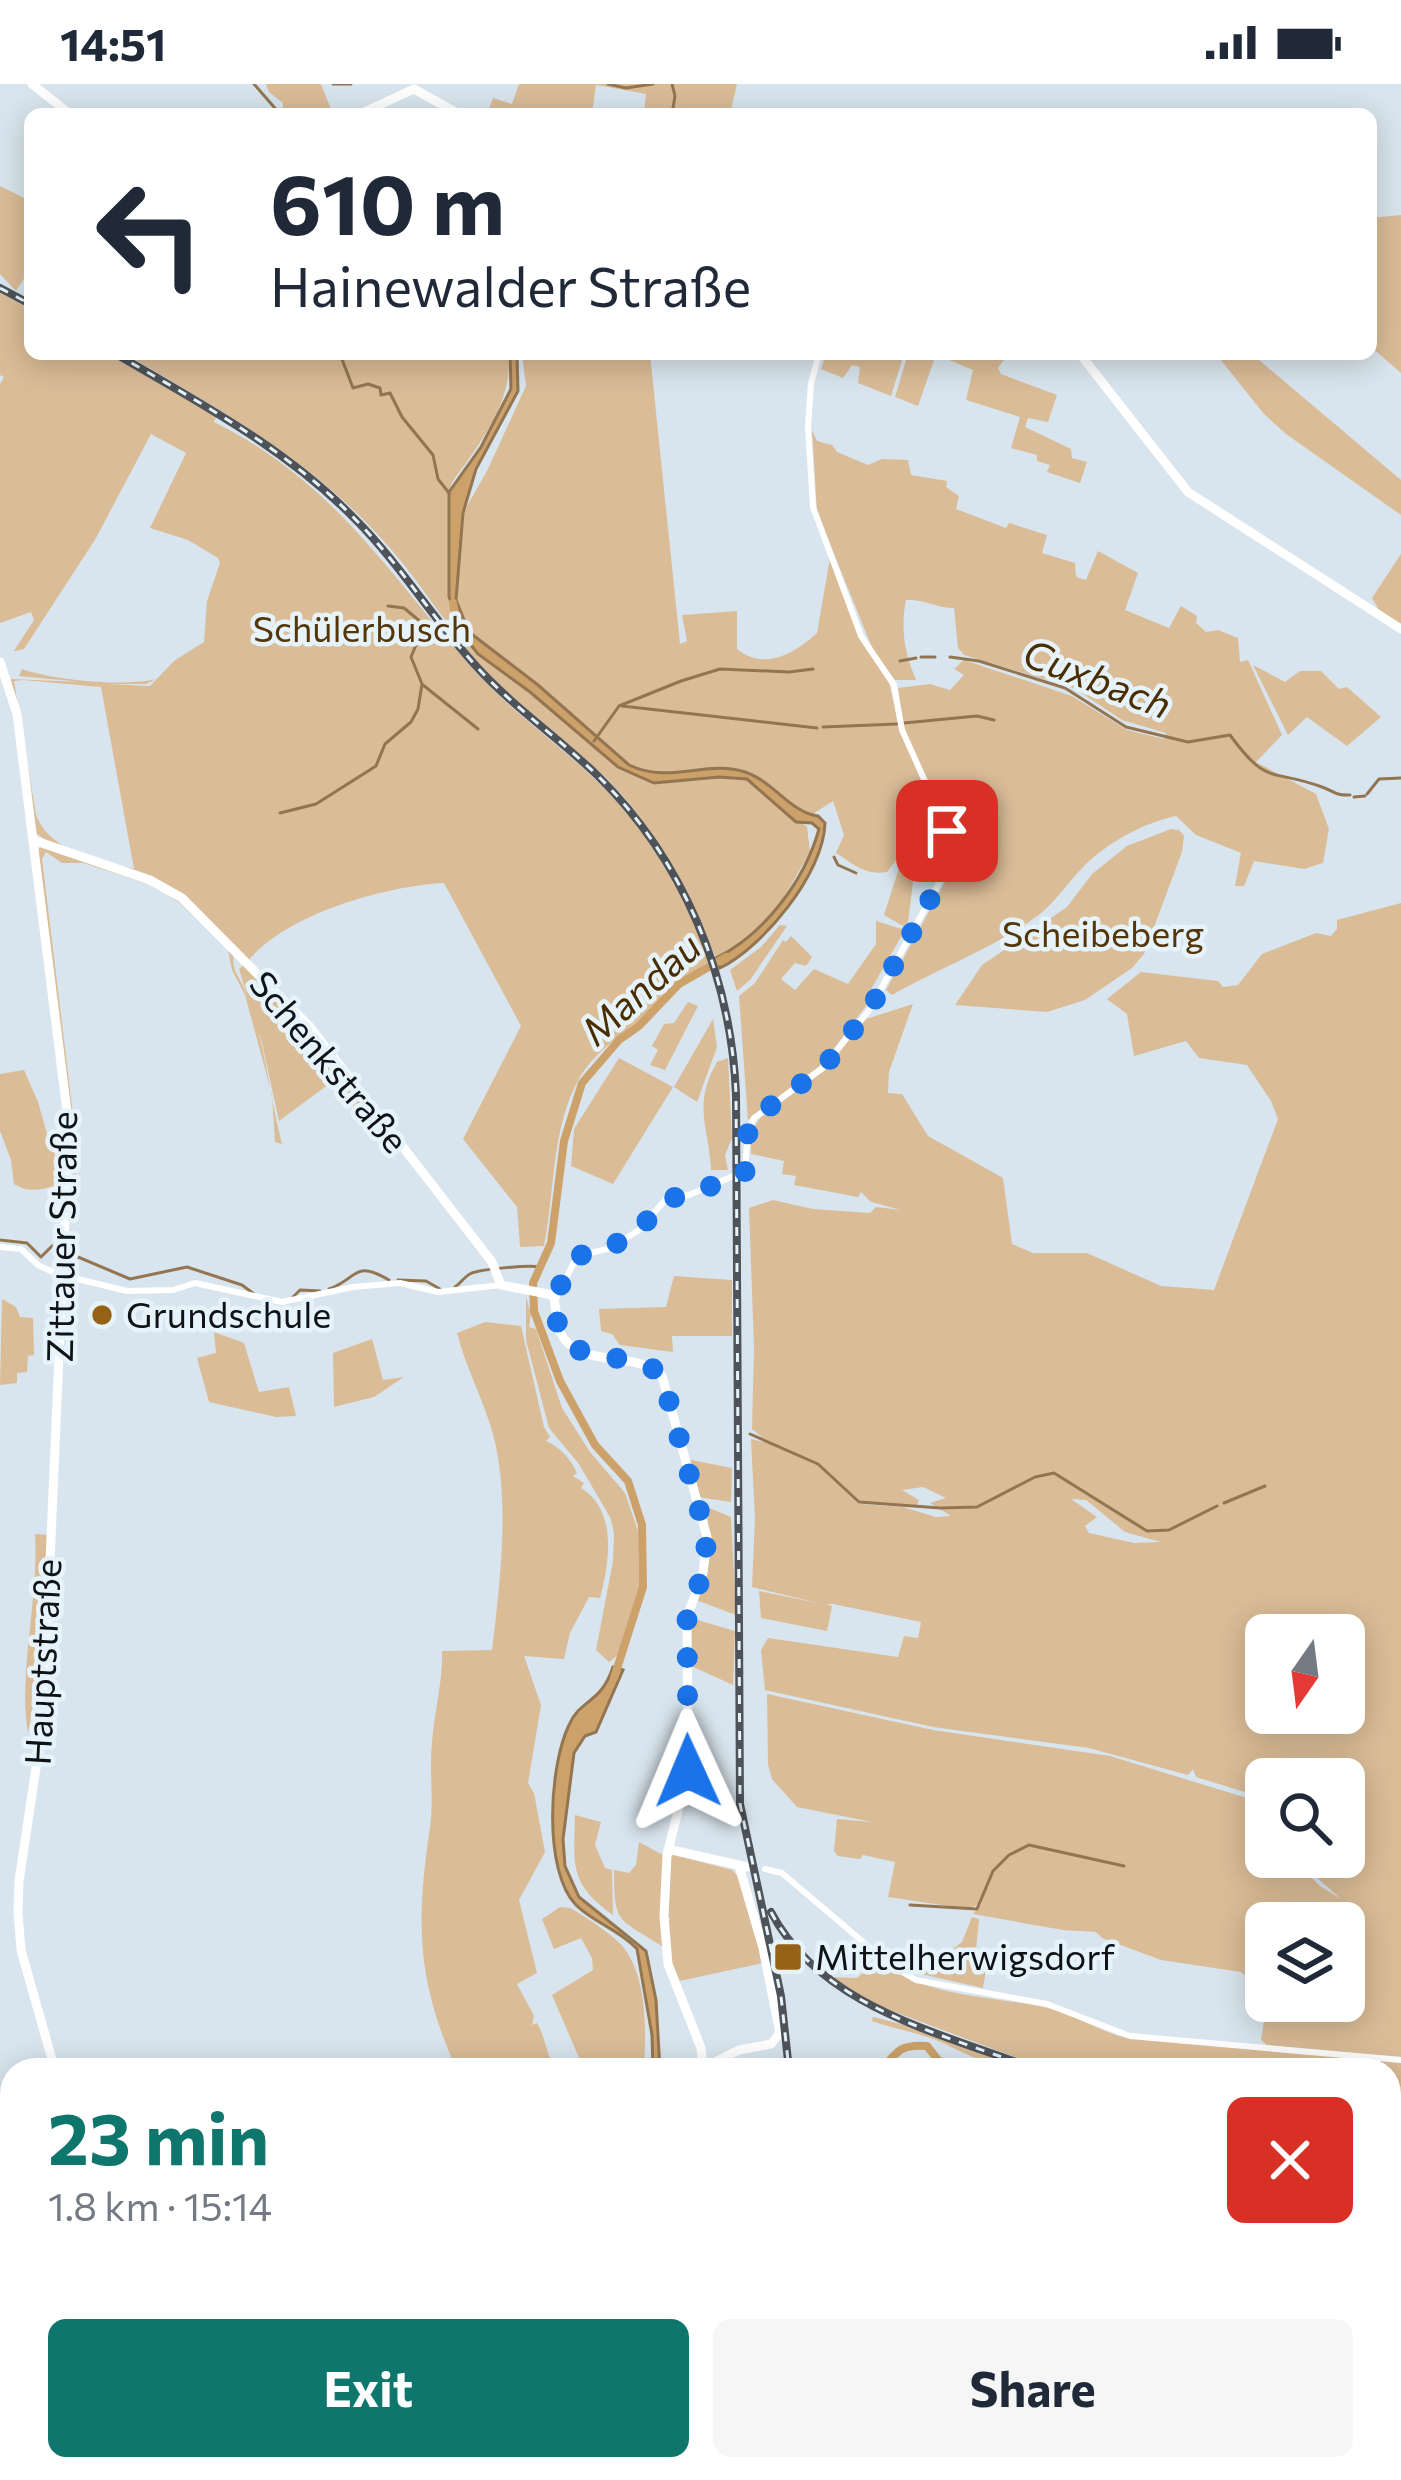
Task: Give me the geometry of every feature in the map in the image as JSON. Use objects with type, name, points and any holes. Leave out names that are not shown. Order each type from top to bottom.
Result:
[{"type":"main road","points":[[32,84],[62,108]]},
{"type":"main road","points":[[373,108],[417,87],[450,108]]},
{"type":"main road","points":[[1085,360],[1170,473],[1193,496],[1401,629]]},
{"type":"main road","name":"Zittauer Straße","points":[[0,662],[17,714],[69,1127],[50,1535]]},
{"type":"main road","name":"Schenkstraße","points":[[33,840],[150,880],[182,898],[310,1027],[497,1276]]},
{"type":"main road","points":[[497,1276],[526,1292],[553,1298],[559,1329],[572,1346],[645,1363],[662,1376],[704,1518],[705,1566],[687,1617],[688,1771],[668,1849],[665,1950],[701,2058]]},
{"type":"main road","name":"Hauptstraße","points":[[50,1535],[43,1721],[19,1881],[19,1913],[21,1950],[52,2058]]},
{"type":"main road","points":[[668,1849],[743,1867],[780,2032],[771,2044],[723,2058]]},
{"type":"street","points":[[553,1298],[577,1256],[607,1249],[638,1231],[666,1199],[689,1195],[745,1172],[748,1131],[754,1118],[823,1068],[870,1009],[950,863],[952,843],[905,738],[894,685],[866,645],[813,507],[808,434],[810,389],[817,360]]},
{"type":"street","points":[[0,1247],[21,1249],[57,1274],[127,1292],[172,1290],[196,1283],[282,1303],[353,1287],[400,1283],[439,1292],[497,1276]]},
{"type":"street","points":[[765,1868],[782,1873],[897,1970],[924,1982],[1057,2007],[1130,2036],[1378,2058]]},
{"type":"green space","points":[[266,84],[321,84],[331,108],[283,108]]},
{"type":"green space","points":[[519,84],[737,84],[731,108],[645,108],[646,94],[596,85],[593,108],[489,108],[493,98],[512,104]]},
{"type":"green space","points":[[0,186],[24,198],[24,278],[16,291],[0,274]]},
{"type":"green space","points":[[1401,215],[1401,373],[1377,352],[1377,217]]},
{"type":"green space","name":"Schülerbusch","points":[[0,292],[24,306],[24,360],[120,360],[216,417],[214,422],[295,473],[358,534],[490,687],[617,802],[664,866],[710,961],[602,1050],[580,1077],[559,1138],[544,1246],[520,1247],[517,1207],[463,1139],[521,1026],[444,883],[394,890],[311,916],[265,944],[248,961],[183,897],[53,845],[36,833],[11,679],[81,682],[19,676],[22,669],[89,681],[156,679],[146,684],[108,684],[150,686],[174,661],[204,642],[207,601],[220,563],[188,540],[150,528],[186,453],[151,434],[96,538],[24,649],[14,651],[34,620],[31,612],[0,623],[0,384],[4,377],[0,375]],"holes":[[[14,681],[101,687],[134,869],[77,852],[43,828],[36,815]]]},
{"type":"green space","points":[[135,360],[508,360],[498,410],[449,491],[451,605],[478,654],[530,691],[618,767],[654,783],[747,779],[807,827],[810,852],[780,904],[756,933],[716,958],[682,883],[654,836],[620,793],[491,677],[360,517],[298,463]]},
{"type":"green space","points":[[523,360],[651,360],[680,644],[687,641],[682,615],[737,611],[737,649],[747,655],[768,659],[799,647],[817,633],[830,558],[862,641],[888,677],[899,728],[948,843],[945,849],[929,848],[915,867],[908,922],[903,926],[884,915],[901,862],[897,859],[887,872],[873,872],[836,853],[844,835],[833,801],[804,815],[741,770],[645,773],[629,765],[538,685],[468,632],[456,600],[463,513],[526,386]]},
{"type":"green space","points":[[824,360],[902,360],[891,396],[858,383],[860,367],[852,365],[843,378],[821,369]]},
{"type":"green space","points":[[906,360],[934,360],[918,406],[895,397]]},
{"type":"green space","points":[[949,360],[1004,360],[998,368],[1001,374],[1057,395],[1048,422],[1028,418],[1025,427],[1071,449],[1072,458],[1087,462],[1080,483],[1047,472],[1050,465],[1037,461],[1037,455],[1011,448],[1020,417],[966,400],[973,370]]},
{"type":"green space","points":[[1221,360],[1259,360],[1401,480],[1401,515],[1286,434]]},
{"type":"green space","points":[[812,430],[817,441],[868,465],[882,459],[908,460],[911,475],[947,481],[946,487],[959,496],[956,509],[1006,528],[1009,523],[1047,535],[1042,553],[1075,563],[1076,577],[1086,580],[1098,551],[1138,573],[1125,610],[1169,628],[1181,606],[1197,616],[1196,623],[1206,632],[1218,630],[1238,638],[1240,662],[1248,660],[1282,735],[1256,762],[1316,794],[1329,829],[1323,863],[1304,869],[1254,861],[1244,886],[1235,886],[1241,853],[1196,835],[1176,816],[1164,819],[1105,849],[1047,907],[1016,930],[892,995],[886,990],[950,873],[953,854],[945,817],[904,727],[898,688],[930,684],[950,690],[964,675],[954,669],[964,660],[1072,696],[1127,730],[1164,739],[1166,733],[1122,720],[1074,688],[964,655],[958,648],[954,608],[919,601],[906,600],[903,621],[916,680],[895,680],[873,650],[817,512]]},
{"type":"green space","points":[[1401,554],[1401,626],[1379,610],[1372,598]]},
{"type":"green space","points":[[1253,665],[1285,682],[1300,671],[1321,671],[1381,717],[1347,746],[1307,717],[1288,735]]},
{"type":"green space","name":"Scheibeberg","points":[[1171,829],[1184,836],[1182,852],[1144,954],[1132,968],[1085,1000],[1047,1012],[955,1005],[982,965],[1067,907],[1092,874],[1127,846]]},
{"type":"green space","points":[[40,847],[153,883],[181,901],[234,954],[234,968],[257,1026],[271,1090],[228,950],[180,903],[152,885],[83,863],[62,863],[46,852],[42,859],[74,1122],[76,1177],[71,1179],[69,1098]]},
{"type":"green space","points":[[1401,903],[1401,2057],[1267,2045],[1261,2040],[1264,2022],[1365,2022],[1365,1902],[1245,1902],[1245,1975],[1161,1960],[1096,1932],[973,1914],[982,1903],[968,1909],[888,1897],[895,1862],[863,1855],[860,1859],[838,1856],[834,1851],[837,1819],[872,1822],[797,1807],[772,1779],[767,1694],[933,1730],[1110,1756],[1245,1797],[1245,1878],[1312,1878],[1341,1899],[1317,1878],[1365,1878],[1365,1758],[1245,1758],[1245,1792],[1196,1777],[1193,1769],[1188,1775],[1089,1748],[933,1727],[765,1690],[761,1650],[768,1638],[898,1657],[904,1636],[918,1638],[921,1622],[833,1604],[826,1604],[832,1606],[827,1631],[761,1618],[759,1591],[822,1604],[752,1587],[751,1439],[769,1443],[752,1429],[749,1208],[773,1200],[813,1209],[901,1210],[871,1202],[861,1192],[858,1197],[794,1185],[796,1176],[782,1174],[784,1161],[751,1154],[751,1132],[760,1118],[824,1070],[866,1019],[913,1004],[889,1072],[888,1093],[902,1094],[928,1136],[1003,1178],[1012,1244],[1033,1253],[1087,1253],[1161,1286],[1214,1290],[1278,1119],[1247,1065],[1199,1058],[1186,1041],[1134,1056],[1127,1014],[1107,999],[1141,972],[1218,981],[1223,987],[1238,985],[1262,954],[1316,933],[1331,936],[1337,920]],"holes":[[[819,1464],[859,1501],[917,1506],[919,1500],[902,1490],[923,1487],[946,1498],[930,1503],[951,1516],[859,1504]],[[1071,1499],[1086,1500],[1125,1532],[1161,1542],[1134,1543],[1089,1533],[1085,1526],[1097,1517]]]},
{"type":"green space","points":[[876,921],[905,930],[866,998],[869,1002],[822,1064],[748,1120],[739,996],[791,936],[812,957],[806,966],[795,963],[781,979],[795,990],[814,969],[848,984],[876,944]]},
{"type":"green space","points":[[780,925],[787,926],[737,991],[730,970],[761,947]]},
{"type":"green space","points":[[245,964],[340,1069],[367,1108],[364,1121],[333,1081],[279,1121],[239,969]]},
{"type":"green space","points":[[688,1002],[698,1006],[665,1070],[650,1065],[658,1050],[652,1046],[664,1024],[674,1023]]},
{"type":"green space","points":[[713,1019],[717,1047],[697,1102],[674,1087]]},
{"type":"green space","points":[[619,1058],[673,1087],[613,1184],[571,1166],[574,1129]]},
{"type":"green space","points":[[728,1058],[732,1138],[725,1155],[728,1170],[711,1170],[705,1091],[717,1062]]},
{"type":"green space","points":[[24,1070],[50,1144],[65,1149],[64,1183],[39,1189],[14,1184],[0,1131],[0,1074]]},
{"type":"green space","points":[[272,1098],[277,1125],[282,1144],[275,1142]]},
{"type":"green space","points":[[674,1276],[732,1280],[732,1336],[672,1336],[673,1352],[620,1345],[612,1334],[601,1331],[599,1309],[666,1307]]},
{"type":"green space","points":[[526,1297],[529,1327],[536,1329],[562,1408],[590,1452],[625,1493],[638,1531],[639,1589],[618,1655],[609,1662],[596,1650],[613,1561],[611,1519],[579,1464],[549,1428],[526,1340]]},
{"type":"green space","points":[[2,1299],[16,1307],[20,1317],[33,1318],[34,1355],[28,1356],[27,1372],[17,1373],[17,1383],[0,1385]]},
{"type":"green space","points":[[485,1322],[521,1326],[550,1437],[546,1441],[571,1463],[577,1473],[573,1476],[584,1483],[581,1488],[601,1509],[608,1537],[600,1598],[589,1597],[570,1633],[564,1659],[524,1656],[541,1705],[528,1783],[545,1852],[519,1900],[537,1973],[517,1984],[550,2058],[452,2058],[434,2007],[423,1950],[431,1754],[442,1651],[492,1650],[502,1544],[499,1463],[457,1333]]},
{"type":"green space","points":[[214,1332],[244,1343],[259,1392],[289,1387],[296,1416],[276,1417],[209,1402],[197,1358],[216,1353]]},
{"type":"green space","points":[[372,1339],[383,1380],[404,1377],[374,1397],[334,1407],[333,1353]]},
{"type":"green space","points":[[686,1459],[732,1468],[731,1502],[698,1497]]},
{"type":"green space","points":[[707,1507],[731,1517],[736,1615],[696,1600],[710,1558]]},
{"type":"green space","points":[[35,1534],[49,1535],[38,1678],[28,1733],[25,1686]]},
{"type":"green space","points":[[691,1618],[735,1631],[733,1685],[689,1665]]},
{"type":"green space","points":[[575,1815],[601,1822],[595,1845],[605,1868],[612,1870],[613,1915],[581,1883],[574,1848]]},
{"type":"green space","points":[[639,1842],[665,1856],[662,1946],[627,1924],[615,1901],[614,1870],[629,1873],[636,1865]]},
{"type":"green space","points":[[670,1856],[732,1870],[738,1876],[763,1963],[675,1982],[666,1924],[670,1920],[666,1913]]},
{"type":"green space","points":[[560,1907],[570,1908],[624,1948],[638,1975],[644,2007],[644,2058],[579,2058],[552,1995],[593,1970],[592,1958],[581,1938],[554,1949],[542,1919]]},
{"type":"green space","points":[[972,1917],[979,1919],[976,1950],[989,1952],[983,1988],[921,1974],[962,1942]]},
{"type":"green space","points":[[879,1959],[938,1989],[1048,2008],[1127,2038],[1355,2058],[1017,2058],[879,2006],[829,1977],[857,1978]]},
{"type":"green space","points":[[873,2017],[920,2029],[995,2058],[977,2058],[872,2021]]},
{"type":"shaded area","points":[[510,360],[517,360],[518,391],[476,469],[463,513],[456,600],[469,632],[629,765],[660,773],[717,768],[745,772],[825,823],[814,864],[788,906],[754,944],[720,968],[716,958],[766,921],[793,886],[819,829],[812,823],[796,822],[747,779],[654,783],[618,767],[478,654],[466,639],[449,597],[449,492],[481,447],[511,389]]},
{"type":"shaded area","points":[[613,1667],[623,1670],[596,1732],[585,1736],[574,1753],[563,1839],[565,1866],[579,1897],[646,1951],[656,2000],[659,2058],[653,2058],[637,1949],[576,1905],[565,1889],[554,1844],[554,1791],[562,1743],[574,1717]]},
{"type":"waterway","points":[[254,84],[275,108]]},
{"type":"waterway","points":[[333,84],[351,84]]},
{"type":"waterway","points":[[608,84],[626,88],[653,84]]},
{"type":"waterway","points":[[672,84],[673,108]]},
{"type":"waterway","points":[[342,360],[353,388],[368,384],[380,388],[381,395],[390,393],[402,417],[433,455],[438,479],[449,493]]},
{"type":"waterway","name":"Mandau","points":[[453,603],[464,633]]},
{"type":"waterway","points":[[388,606],[404,608],[434,633],[456,621]]},
{"type":"waterway","points":[[280,813],[316,804],[376,766],[385,744],[411,722],[418,709],[422,684],[411,657],[416,645],[434,633]]},
{"type":"waterway","points":[[921,657],[935,657]]},
{"type":"waterway","name":"Cuxbach","points":[[950,657],[979,661],[1065,688],[1126,727],[1188,742],[1230,735],[1262,769],[1350,795]]},
{"type":"waterway","points":[[900,661],[916,658]]},
{"type":"waterway","name":"Cuxbach","points":[[594,741],[619,706],[681,681],[720,669],[813,669]]},
{"type":"waterway","points":[[423,685],[478,729]]},
{"type":"waterway","points":[[622,706],[817,728]]},
{"type":"waterway","points":[[904,723],[977,716],[994,720]]},
{"type":"waterway","points":[[823,727],[897,724]]},
{"type":"waterway","points":[[1367,794],[1379,779],[1401,778]]},
{"type":"waterway","points":[[1354,797],[1365,796]]},
{"type":"waterway","points":[[834,857],[838,865],[856,873]]},
{"type":"waterway","name":"Mandau","points":[[614,1678],[643,1587],[642,1525],[628,1481],[595,1445],[560,1381],[534,1311],[533,1283],[551,1243],[564,1141],[582,1083],[619,1040],[679,984],[726,957]]},
{"type":"waterway","points":[[0,1240],[27,1243],[41,1257],[52,1246],[130,1279],[187,1267],[242,1285],[254,1294]]},
{"type":"waterway","points":[[455,1287],[475,1272],[539,1267]]},
{"type":"waterway","points":[[329,1289],[362,1271],[389,1280]]},
{"type":"waterway","points":[[398,1280],[426,1281],[440,1289]]},
{"type":"waterway","points":[[292,1298],[300,1290],[320,1291]]},
{"type":"waterway","points":[[750,1434],[818,1464],[859,1502],[977,1507],[1035,1477],[1054,1473],[1147,1531],[1169,1530],[1217,1506]]},
{"type":"waterway","points":[[1224,1503],[1265,1486]]},
{"type":"waterway","points":[[910,1905],[977,1909],[993,1871],[1009,1855],[1029,1845],[1124,1866]]},
{"type":"waterway","name":"Mandau","points":[[892,2058],[912,2046],[927,2046],[936,2058]]},
{"type":"railway","points":[[0,288],[24,301]]},
{"type":"railway","points":[[126,360],[272,449],[355,519],[476,666],[628,809],[678,882],[713,963],[732,1050],[736,1094],[740,1804],[781,1996],[788,2058]]},
{"type":"railway","points":[[771,1912],[793,1945],[853,1995],[888,2014],[1004,2058]]},
{"type":"place","name":"Grundschule","points":[[102,1315]]},
{"type":"place","name":"Mittelherwigsdorf","points":[[788,1957]]},
{"type":"route","points":[[688,1771],[687,1617],[705,1566],[704,1518],[662,1376],[645,1363],[572,1346],[556,1319],[558,1289],[577,1256],[607,1249],[638,1231],[666,1199],[689,1195],[745,1172],[748,1131],[754,1118],[823,1068],[874,1004],[950,863],[952,843],[947,831]]}]
